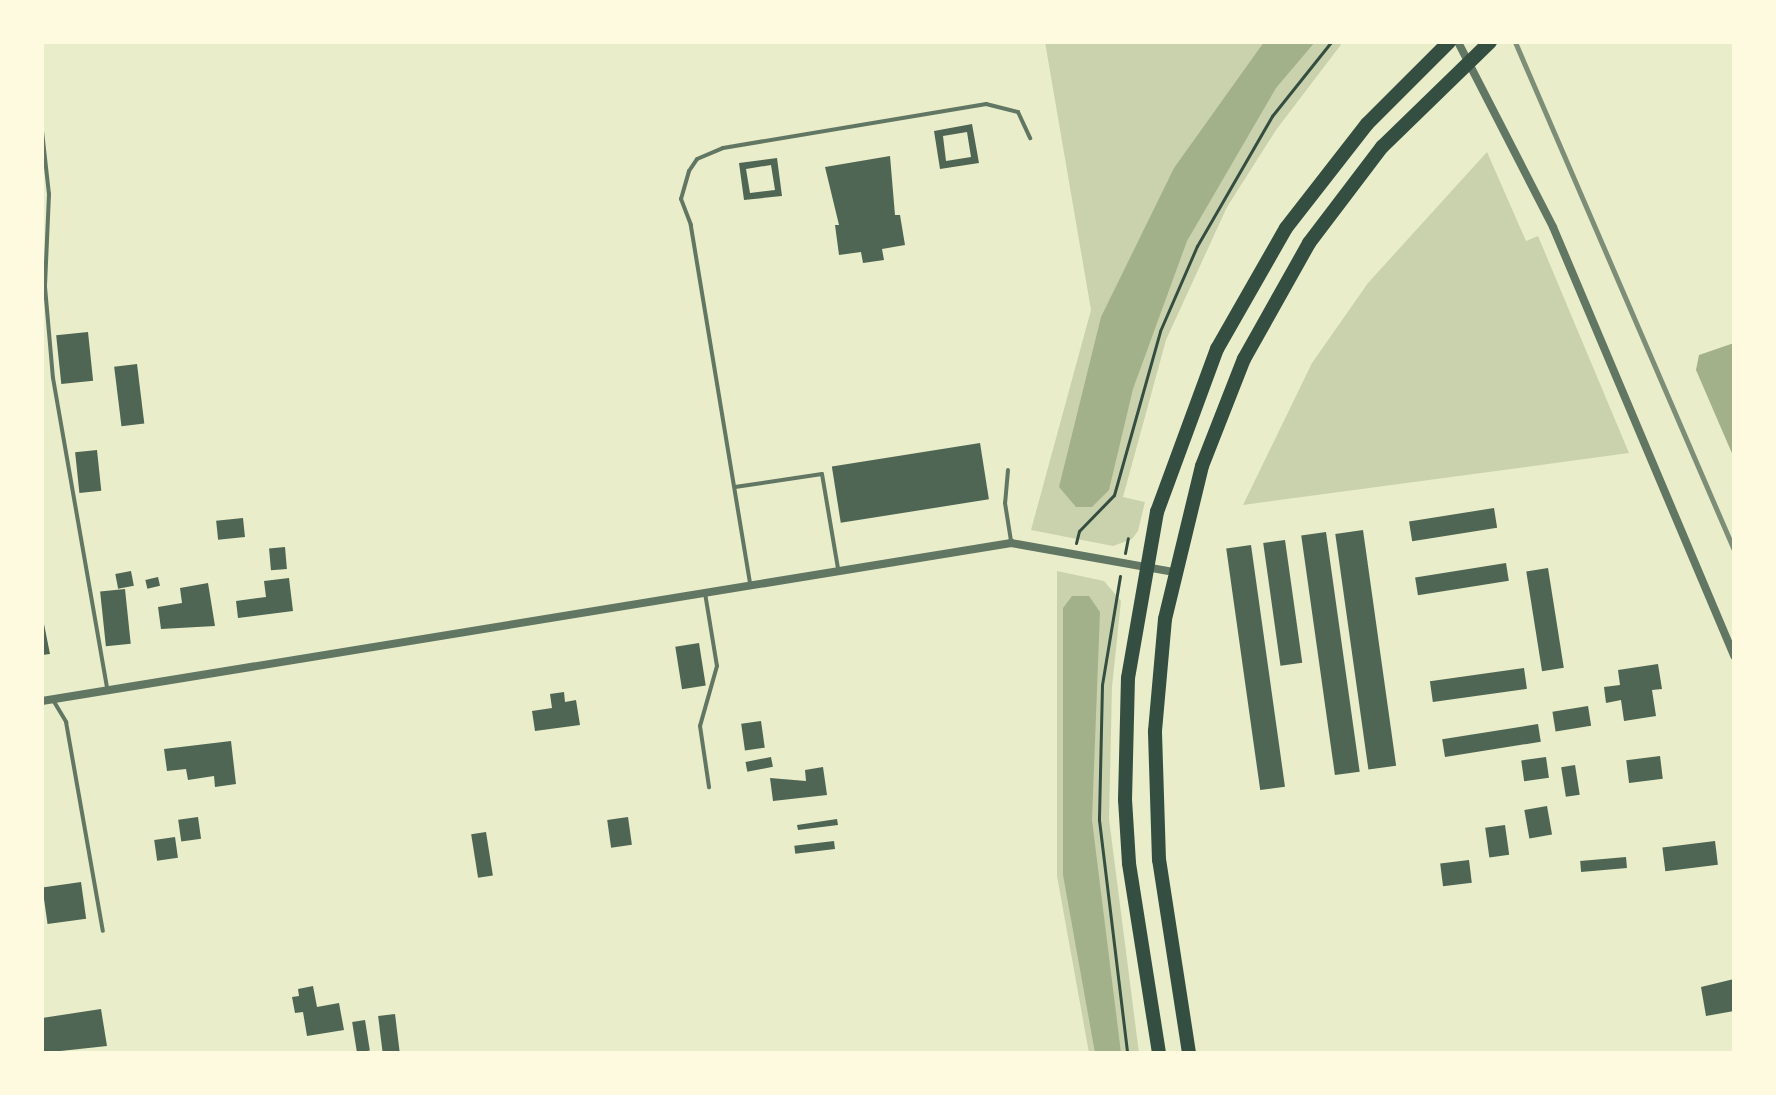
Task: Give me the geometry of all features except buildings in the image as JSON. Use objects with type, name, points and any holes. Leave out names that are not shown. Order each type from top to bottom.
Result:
[{"type":"main road","points":[[1159,1053],[1129,863],[1125,800],[1128,678],[1144,566],[1191,408],[1252,283],[1325,175],[1417,72],[1449,42]]},
{"type":"main road","points":[[1189,1053],[1159,860],[1155,795],[1158,680],[1174,572],[1220,415],[1275,300],[1345,193],[1428,98],[1490,42]]},
{"type":"street","points":[[1458,42],[1553,227],[1734,656]]},
{"type":"street","points":[[42,701],[1011,543],[1174,572]]},
{"type":"lane","points":[[750,586],[691,225],[681,199],[697,159],[723,148],[986,104],[1018,112],[1030,138]]},
{"type":"lane","points":[[42,131],[49,194],[45,287],[53,378],[107,691]]},
{"type":"lane","points":[[1008,470],[1005,503],[1011,543]]},
{"type":"lane","points":[[735,487],[822,474],[839,571]]},
{"type":"lane","points":[[705,593],[717,666],[700,726],[709,787]]},
{"type":"lane","points":[[53,699],[66,722],[103,931]]},
{"type":"path","points":[[1073,554],[1079,531],[1114,495],[1160,331],[1197,246],[1272,116],[1331,42]]},
{"type":"shaded area","points":[[1045,42],[1343,42],[1276,130],[1227,207],[1166,340],[1123,497],[1145,502],[1138,531],[1132,539],[1113,546],[1031,530],[1091,310]]},
{"type":"shaded area","points":[[1264,42],[1315,42],[1276,88],[1187,241],[1133,389],[1109,490],[1092,507],[1076,507],[1059,487],[1101,317],[1174,168]]},
{"type":"shaded area","points":[[1487,152],[1526,241],[1538,236],[1629,453],[1243,505],[1312,363],[1368,283]]},
{"type":"shaded area","points":[[1734,343],[1734,458],[1696,370],[1699,355]]},
{"type":"shaded area","points":[[1057,571],[1104,581],[1121,601],[1112,687],[1109,819],[1139,1053],[1089,1053],[1057,876]]},
{"type":"shaded area","points":[[1072,596],[1089,596],[1100,612],[1092,820],[1121,1053],[1095,1053],[1063,875],[1063,608]]},
{"type":"railway","points":[[1515,42],[1734,550]]}]
